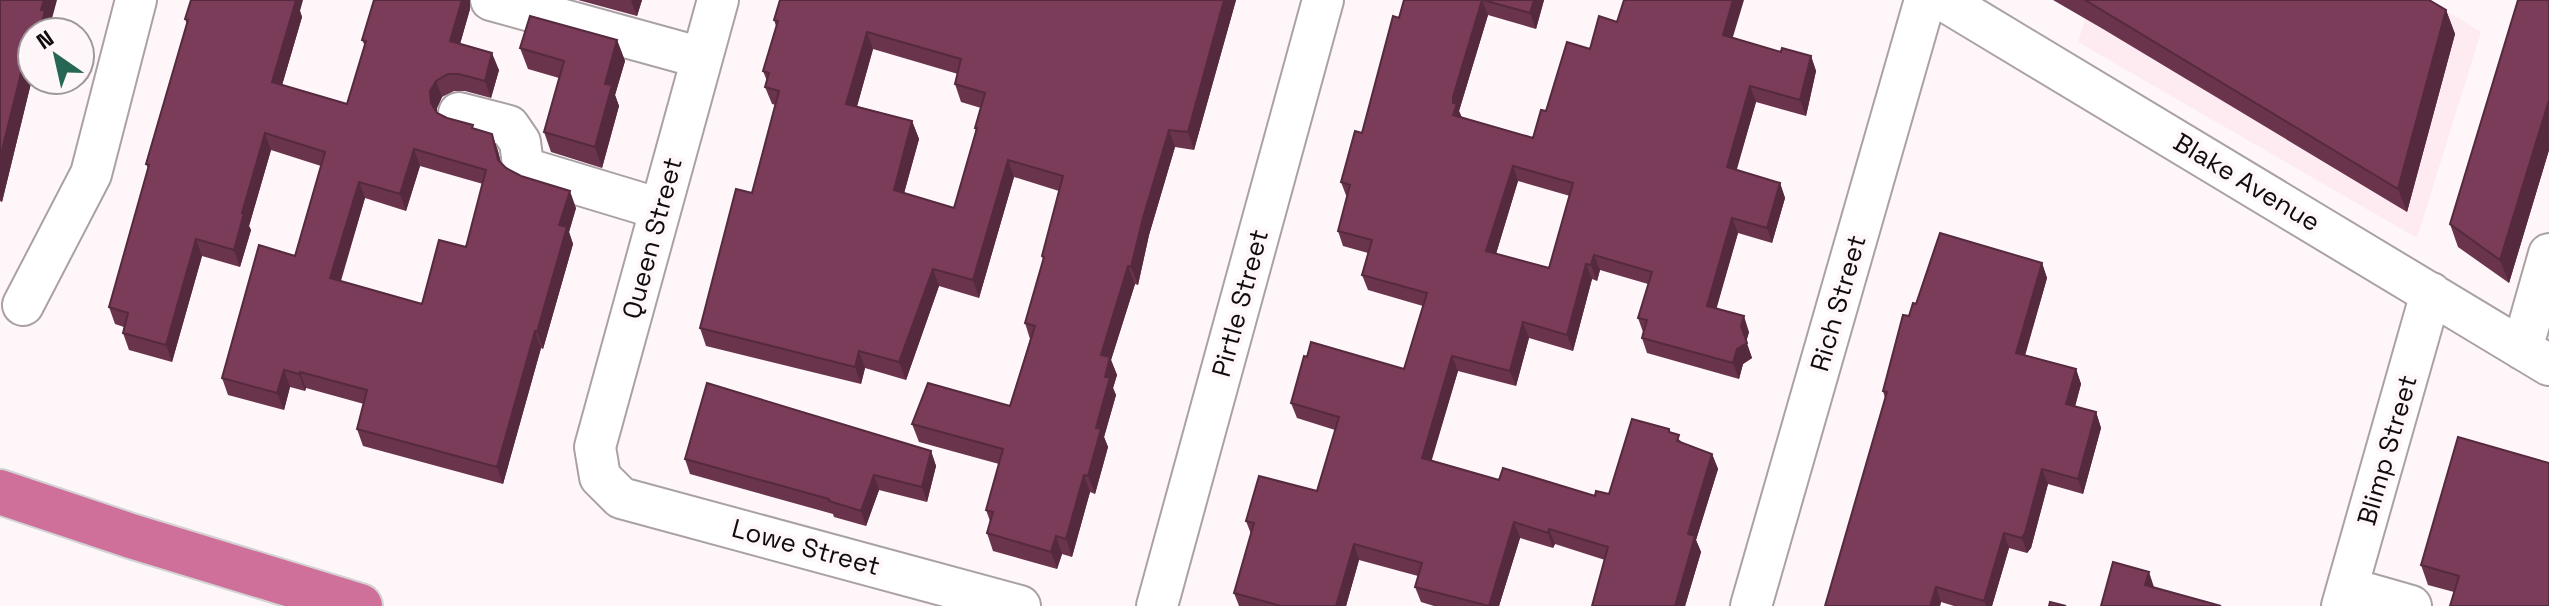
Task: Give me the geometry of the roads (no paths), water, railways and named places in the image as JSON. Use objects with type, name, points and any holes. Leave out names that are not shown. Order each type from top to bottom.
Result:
[{"type":"highway","points":[[0,492],[360,606]]},
{"type":"street","points":[[23,305],[91,174],[136,0]]},
{"type":"street","points":[[491,0],[702,58]]},
{"type":"street","name":"Queen Street","points":[[600,477],[595,447],[718,0]]},
{"type":"street","name":"Pirtle Street","points":[[1157,606],[1323,0]]},
{"type":"street","name":"Rich Street","points":[[1751,606],[1925,0]]},
{"type":"street","name":"Blake Avenue","points":[[1966,6],[2536,357]]},
{"type":"street","points":[[459,113],[509,126],[520,142],[523,165],[534,171],[660,209]]},
{"type":"street","points":[[2536,357],[2549,254]]},
{"type":"street","name":"Blimp Street","points":[[2345,597],[2431,293]]},
{"type":"street","name":"Lowe Street","points":[[600,477],[621,498],[1020,606]]},
{"type":"street","points":[[2345,597],[2411,606]]}]
